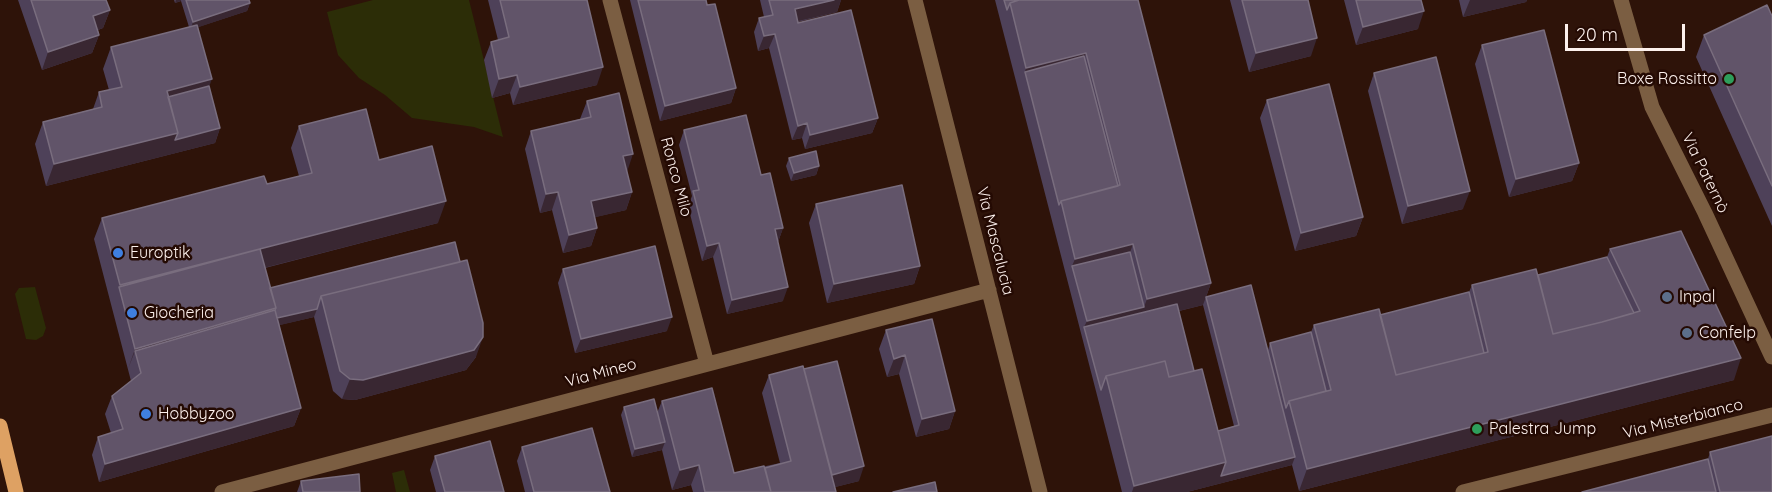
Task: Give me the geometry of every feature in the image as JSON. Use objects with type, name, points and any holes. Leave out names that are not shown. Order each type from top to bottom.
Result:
[{"type":"main road","points":[[0,426],[16,492]]},
{"type":"street","name":"Ronco Milo","points":[[610,0],[707,364]]},
{"type":"street","name":"Via Mascalucia","points":[[915,0],[1040,492]]},
{"type":"street","name":"Via Paternò","points":[[1621,0],[1652,107],[1705,213],[1772,357]]},
{"type":"street","name":"Via Mineo","points":[[222,492],[989,290]]},
{"type":"street","name":"Via Misterbianco","points":[[1463,492],[1772,415]]},
{"type":"shaded area","points":[[373,0],[469,0],[503,137],[474,127],[412,118],[385,95],[359,78],[338,55],[327,12]]},
{"type":"shaded area","points":[[35,287],[46,328],[43,336],[36,340],[26,339],[15,294],[19,288]]},
{"type":"shaded area","points":[[404,470],[410,492],[396,492],[392,473]]},
{"type":"building","points":[[31,0],[106,0],[110,10],[93,16],[99,35],[48,52]]},
{"type":"building","points":[[186,0],[249,0],[250,3],[193,22]]},
{"type":"building","points":[[500,0],[587,0],[603,67],[520,87],[517,75],[499,79],[491,42],[509,37]]},
{"type":"building","points":[[638,0],[706,0],[707,5],[715,4],[736,88],[665,106]]},
{"type":"building","points":[[769,0],[834,0],[795,9],[798,23],[851,10],[878,118],[810,135],[807,123],[798,126],[775,34],[764,36],[759,18],[773,15]]},
{"type":"building","points":[[1004,0],[1019,0],[1010,3],[1007,10]]},
{"type":"building","points":[[1019,0],[1138,0],[1211,283],[1147,299],[1133,244],[1075,259],[1061,201],[1120,185],[1086,53],[1026,68],[1010,3]]},
{"type":"building","points":[[1242,0],[1308,0],[1317,38],[1256,53]]},
{"type":"building","points":[[1356,0],[1421,0],[1424,11],[1363,27]]},
{"type":"building","points":[[1767,5],[1772,16],[1772,186],[1704,35]]},
{"type":"building","points":[[197,25],[212,79],[167,91],[178,133],[54,164],[43,122],[102,107],[99,92],[122,87],[111,47]]},
{"type":"building","points":[[1544,30],[1579,163],[1516,179],[1482,45]]},
{"type":"building","points":[[1084,56],[1118,186],[1061,201],[1059,205],[1025,72]]},
{"type":"building","points":[[1436,57],[1470,191],[1408,206],[1374,73]]},
{"type":"building","points":[[1329,84],[1363,217],[1301,233],[1267,100]]},
{"type":"building","points":[[209,86],[220,128],[175,140],[178,133],[168,97]]},
{"type":"building","points":[[619,93],[633,154],[623,156],[632,192],[591,201],[597,228],[569,235],[558,192],[546,194],[531,131],[591,117],[587,101]]},
{"type":"building","points":[[366,109],[379,160],[432,146],[446,201],[120,285],[102,218],[264,176],[267,184],[312,173],[299,126]]},
{"type":"building","points":[[746,115],[761,175],[770,173],[783,228],[775,229],[788,287],[732,300],[719,243],[707,246],[693,191],[699,190],[684,130]]},
{"type":"building","points":[[816,151],[819,166],[794,173],[789,158]]},
{"type":"building","points":[[902,185],[920,266],[834,284],[816,204]]},
{"type":"building","points":[[1681,231],[1741,358],[1307,469],[1289,401],[1331,390],[1314,325],[1379,309],[1396,375],[1488,352],[1472,285],[1536,269],[1553,334],[1602,322],[1640,311],[1610,249]]},
{"type":"building","points":[[455,242],[460,262],[321,296],[317,309],[277,318],[270,288]]},
{"type":"building","points":[[655,246],[672,317],[581,339],[563,269]]},
{"type":"building","points":[[260,249],[276,308],[135,349],[119,287]]},
{"type":"building","points":[[1130,252],[1144,307],[1087,321],[1072,266]]},
{"type":"building","points":[[1607,257],[1634,313],[1553,334],[1538,275]]},
{"type":"building","points":[[467,260],[483,323],[483,337],[474,350],[363,380],[350,379],[340,371],[321,296]]},
{"type":"building","points":[[1251,285],[1295,457],[1221,476],[1226,462],[1218,431],[1239,425],[1206,297]]},
{"type":"building","points":[[1469,292],[1484,353],[1396,375],[1380,315]]},
{"type":"building","points":[[1177,304],[1194,371],[1169,377],[1165,361],[1106,376],[1101,390],[1084,327]]},
{"type":"building","points":[[275,310],[301,408],[105,464],[98,437],[123,429],[112,396],[141,373],[135,351]]},
{"type":"building","points":[[932,319],[955,411],[922,419],[905,355],[894,359],[886,330]]},
{"type":"building","points":[[1311,332],[1326,391],[1289,401],[1286,408],[1270,343]]},
{"type":"building","points":[[837,361],[864,466],[832,475],[804,369]]},
{"type":"building","points":[[1165,361],[1169,377],[1202,369],[1226,462],[1134,486],[1106,376]]},
{"type":"building","points":[[803,366],[836,492],[771,492],[765,468],[791,461],[769,375]]},
{"type":"building","points":[[712,388],[734,473],[764,466],[771,492],[705,492],[699,465],[680,470],[662,401]]},
{"type":"building","points":[[654,399],[665,442],[635,449],[624,407]]},
{"type":"building","points":[[592,428],[610,492],[534,492],[522,447]]},
{"type":"building","points":[[1772,436],[1772,492],[1720,492],[1710,452]]},
{"type":"building","points":[[490,441],[504,492],[445,492],[435,456]]},
{"type":"building","points":[[1708,459],[1716,492],[1582,492]]},
{"type":"building","points":[[359,474],[360,492],[303,492],[301,481]]},
{"type":"building","points":[[935,482],[937,492],[893,492]]},
{"type":"place","name":"Boxe Rossitto","points":[[1729,79]]},
{"type":"place","name":"Europtik","points":[[118,253]]},
{"type":"place","name":"Inpal","points":[[1667,297]]},
{"type":"place","name":"Giocheria","points":[[132,313]]},
{"type":"place","name":"Confelp","points":[[1687,333]]},
{"type":"place","name":"Hobbyzoo","points":[[146,414]]},
{"type":"place","name":"Palestra Jump","points":[[1477,429]]}]
